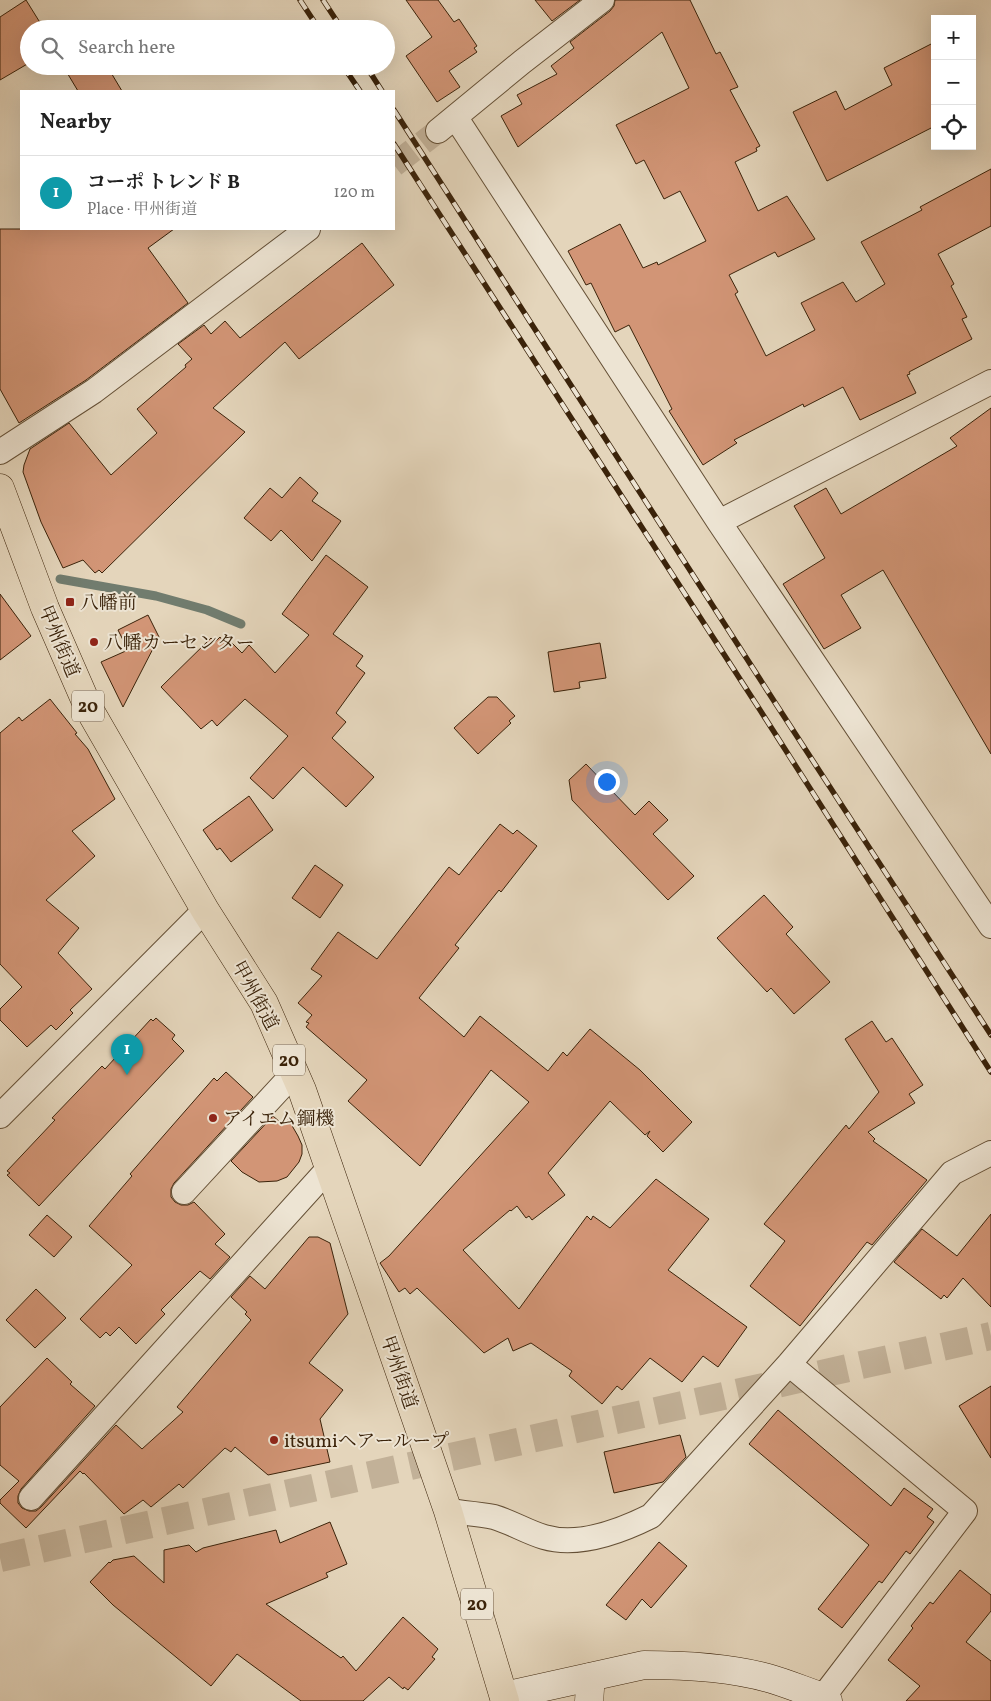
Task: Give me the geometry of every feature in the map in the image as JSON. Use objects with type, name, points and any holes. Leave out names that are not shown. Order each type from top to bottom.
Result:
[{"type":"highway","name":"甲州街道","points":[[0,488],[46,608],[89,709],[205,910],[264,1003],[294,1072],[330,1167],[448,1511],[504,1699]]},
{"type":"main road","points":[[504,1699],[590,1689],[644,1665],[719,1669],[768,1678],[826,1699]]},
{"type":"street","points":[[602,0],[522,62],[447,124],[719,522],[991,926]]},
{"type":"street","points":[[0,452],[94,391],[307,230]]},
{"type":"street","points":[[719,522],[991,382]]},
{"type":"street","points":[[0,1116],[205,910]]},
{"type":"street","points":[[184,1192],[294,1072]]},
{"type":"street","points":[[448,1511],[494,1517],[546,1538],[571,1540],[626,1529],[651,1516],[788,1364],[952,1173],[991,1153]]},
{"type":"street","points":[[31,1498],[330,1167]]},
{"type":"street","points":[[788,1364],[965,1511],[826,1699]]},
{"type":"building","points":[[26,0],[38,20],[20,20],[20,68],[0,80],[0,17]]},
{"type":"building","points":[[406,0],[438,0],[454,22],[459,19],[477,46],[474,48],[477,52],[449,71],[460,87],[437,102],[406,56],[432,37]]},
{"type":"building","points":[[535,0],[580,0],[552,21]]},
{"type":"building","points":[[615,0],[690,0],[716,54],[720,52],[738,87],[730,90],[760,146],[756,148],[757,151],[735,162],[758,211],[787,196],[815,239],[778,257],[775,252],[729,275],[738,292],[735,294],[766,356],[815,330],[801,303],[843,282],[856,302],[885,284],[861,242],[922,210],[920,207],[991,169],[991,226],[938,254],[954,284],[951,286],[967,317],[962,319],[972,339],[909,372],[910,374],[907,375],[916,393],[860,420],[843,387],[804,407],[803,404],[734,440],[737,443],[703,465],[669,411],[672,409],[629,325],[615,332],[591,283],[586,285],[568,251],[620,224],[643,268],[657,262],[658,265],[706,241],[680,191],[664,199],[644,160],[636,164],[616,125],[689,88],[662,32],[518,147],[501,116],[522,104],[517,95],[557,74],[551,66],[574,48],[570,42],[610,11],[614,6]]},
{"type":"building","points":[[931,44],[931,128],[827,181],[793,112],[836,91],[845,110],[892,85],[884,68]]},
{"type":"building","points":[[68,75],[112,75],[121,90],[77,90]]},
{"type":"building","points":[[0,229],[173,230],[148,248],[188,303],[86,380],[19,423],[0,389]]},
{"type":"building","points":[[362,243],[394,285],[299,359],[285,342],[213,408],[245,432],[102,573],[99,570],[95,573],[83,560],[63,568],[41,522],[23,472],[30,449],[69,423],[111,475],[157,433],[137,409],[186,367],[185,365],[192,359],[178,344],[204,325],[211,334],[225,321],[240,338]]},
{"type":"building","points":[[991,408],[991,754],[883,570],[841,595],[861,628],[824,649],[783,584],[825,558],[794,506],[826,488],[841,514],[957,446],[950,438]]},
{"type":"building","points":[[300,477],[318,493],[312,501],[341,521],[312,561],[281,530],[271,541],[244,518],[270,488],[282,498]]},
{"type":"building","points":[[326,555],[368,587],[333,634],[363,656],[356,666],[365,673],[336,713],[346,722],[332,738],[374,777],[346,807],[303,767],[273,799],[250,778],[288,736],[245,699],[217,726],[212,720],[201,729],[161,687],[211,638],[215,642],[220,637],[223,641],[226,637],[242,653],[249,645],[275,673],[309,635],[282,614]]},
{"type":"building","points":[[0,594],[31,636],[0,660]]},
{"type":"building","points":[[148,615],[159,637],[123,707],[101,662],[128,650],[118,630]]},
{"type":"building","points":[[600,643],[606,678],[579,682],[580,688],[554,692],[548,652]]},
{"type":"building","points":[[488,697],[497,697],[515,716],[509,721],[511,723],[478,754],[454,728]]},
{"type":"building","points":[[50,699],[88,749],[115,799],[72,831],[95,856],[46,900],[79,928],[58,953],[92,989],[70,1010],[73,1013],[56,1030],[51,1025],[27,1047],[0,1020],[0,1009],[22,987],[0,964],[0,733],[19,717],[22,721]]},
{"type":"building","points":[[586,764],[635,815],[649,801],[668,820],[653,834],[694,876],[668,900],[572,800],[569,780]]},
{"type":"building","points":[[249,796],[273,830],[231,862],[220,848],[217,850],[203,830]]},
{"type":"building","points":[[500,824],[513,834],[517,830],[537,846],[501,892],[499,890],[455,945],[459,948],[419,998],[464,1037],[480,1016],[548,1071],[563,1052],[567,1056],[590,1029],[640,1070],[692,1122],[663,1152],[647,1136],[650,1131],[645,1135],[610,1101],[548,1173],[565,1195],[532,1220],[529,1216],[526,1218],[517,1206],[463,1250],[519,1309],[587,1216],[591,1220],[593,1216],[610,1228],[656,1179],[709,1219],[668,1270],[747,1327],[718,1367],[703,1356],[682,1382],[650,1358],[622,1390],[617,1386],[602,1404],[569,1376],[572,1371],[531,1343],[513,1351],[508,1338],[484,1353],[417,1288],[410,1294],[405,1288],[399,1292],[380,1263],[389,1256],[529,1102],[491,1070],[420,1166],[348,1101],[367,1080],[306,1027],[309,1023],[306,1022],[312,1015],[298,1003],[322,976],[311,969],[338,932],[377,959],[449,867],[459,875]]},
{"type":"building","points":[[315,865],[343,885],[320,918],[292,898]]},
{"type":"building","points":[[764,895],[793,927],[786,934],[830,982],[794,1014],[771,988],[767,992],[717,938]]},
{"type":"building","points":[[156,1018],[175,1035],[172,1039],[184,1051],[39,1206],[7,1175],[10,1173],[7,1171],[55,1120],[52,1118],[102,1066],[105,1069],[151,1019],[153,1021]]},
{"type":"building","points":[[872,1021],[886,1042],[892,1038],[923,1085],[909,1094],[915,1103],[868,1132],[875,1139],[873,1141],[927,1180],[872,1245],[867,1242],[800,1326],[750,1286],[785,1241],[764,1224],[846,1125],[849,1129],[879,1092],[845,1039]]},
{"type":"building","points":[[226,1072],[253,1097],[174,1183],[171,1189],[171,1197],[181,1205],[188,1205],[194,1202],[225,1234],[215,1244],[230,1257],[210,1279],[200,1271],[161,1310],[165,1314],[136,1344],[119,1327],[110,1336],[106,1332],[100,1338],[80,1319],[132,1265],[89,1226],[132,1176],[130,1174],[214,1078],[217,1081]]},
{"type":"building","points":[[273,1116],[281,1123],[287,1117],[302,1145],[302,1154],[299,1162],[287,1177],[277,1181],[259,1182],[242,1172],[231,1161]]},
{"type":"building","points":[[991,1214],[991,1307],[963,1278],[947,1298],[944,1295],[941,1299],[894,1262],[922,1229],[957,1256]]},
{"type":"building","points":[[47,1215],[72,1237],[54,1257],[29,1235]]},
{"type":"building","points":[[309,1237],[318,1237],[330,1243],[348,1314],[309,1363],[343,1390],[320,1419],[330,1462],[268,1475],[235,1447],[231,1452],[225,1448],[183,1488],[179,1484],[151,1507],[143,1500],[124,1514],[80,1471],[26,1528],[0,1503],[0,1500],[19,1481],[0,1465],[0,1407],[47,1358],[72,1382],[70,1384],[95,1406],[21,1489],[18,1503],[22,1508],[29,1511],[36,1511],[41,1507],[116,1425],[142,1449],[183,1412],[177,1407],[251,1320],[245,1314],[247,1312],[231,1297],[250,1276],[265,1289]]},
{"type":"building","points":[[36,1289],[66,1318],[35,1348],[6,1320]]},
{"type":"building","points":[[991,1386],[991,1458],[959,1406]]},
{"type":"building","points":[[778,1410],[891,1506],[904,1488],[933,1509],[927,1517],[934,1522],[910,1554],[906,1551],[882,1583],[879,1581],[842,1628],[818,1609],[869,1545],[749,1444]]},
{"type":"building","points":[[680,1435],[686,1457],[663,1482],[614,1493],[604,1452]]},
{"type":"building","points":[[330,1522],[347,1564],[326,1573],[328,1577],[266,1604],[341,1658],[343,1656],[356,1671],[403,1617],[438,1649],[432,1657],[435,1659],[408,1690],[404,1687],[403,1689],[389,1677],[363,1701],[301,1701],[237,1654],[211,1686],[113,1605],[90,1582],[109,1562],[134,1556],[164,1583],[164,1550],[189,1545],[196,1552],[203,1548],[276,1530],[280,1543]]},
{"type":"building","points":[[659,1542],[687,1566],[651,1608],[642,1599],[626,1620],[606,1605]]},
{"type":"building","points":[[960,1570],[991,1595],[991,1611],[966,1642],[991,1661],[991,1701],[906,1701],[920,1686],[888,1660],[930,1602],[933,1604]]},
{"type":"waterway","points":[[60,579],[156,596],[207,610],[241,624]]},
{"type":"tunnel","points":[[395,164],[438,131]]},
{"type":"tunnel","points":[[0,1558],[991,1336]]},
{"type":"railway","points":[[300,0],[313,20]]},
{"type":"railway","points":[[323,0],[336,20]]},
{"type":"railway","points":[[349,75],[359,90]]},
{"type":"railway","points":[[372,75],[381,90]]},
{"type":"railway","points":[[395,112],[991,1035]]},
{"type":"railway","points":[[395,146],[760,710],[991,1072]]},
{"type":"place","name":"八幡前","points":[[70,602]]},
{"type":"place","name":"八幡カーセンター","points":[[94,642]]},
{"type":"place","name":"コーポ トレンド B","points":[[127,1075]]},
{"type":"place","name":"アイエム鋼機","points":[[213,1118]]},
{"type":"place","name":"itsumiヘアーループ","points":[[274,1440]]}]
